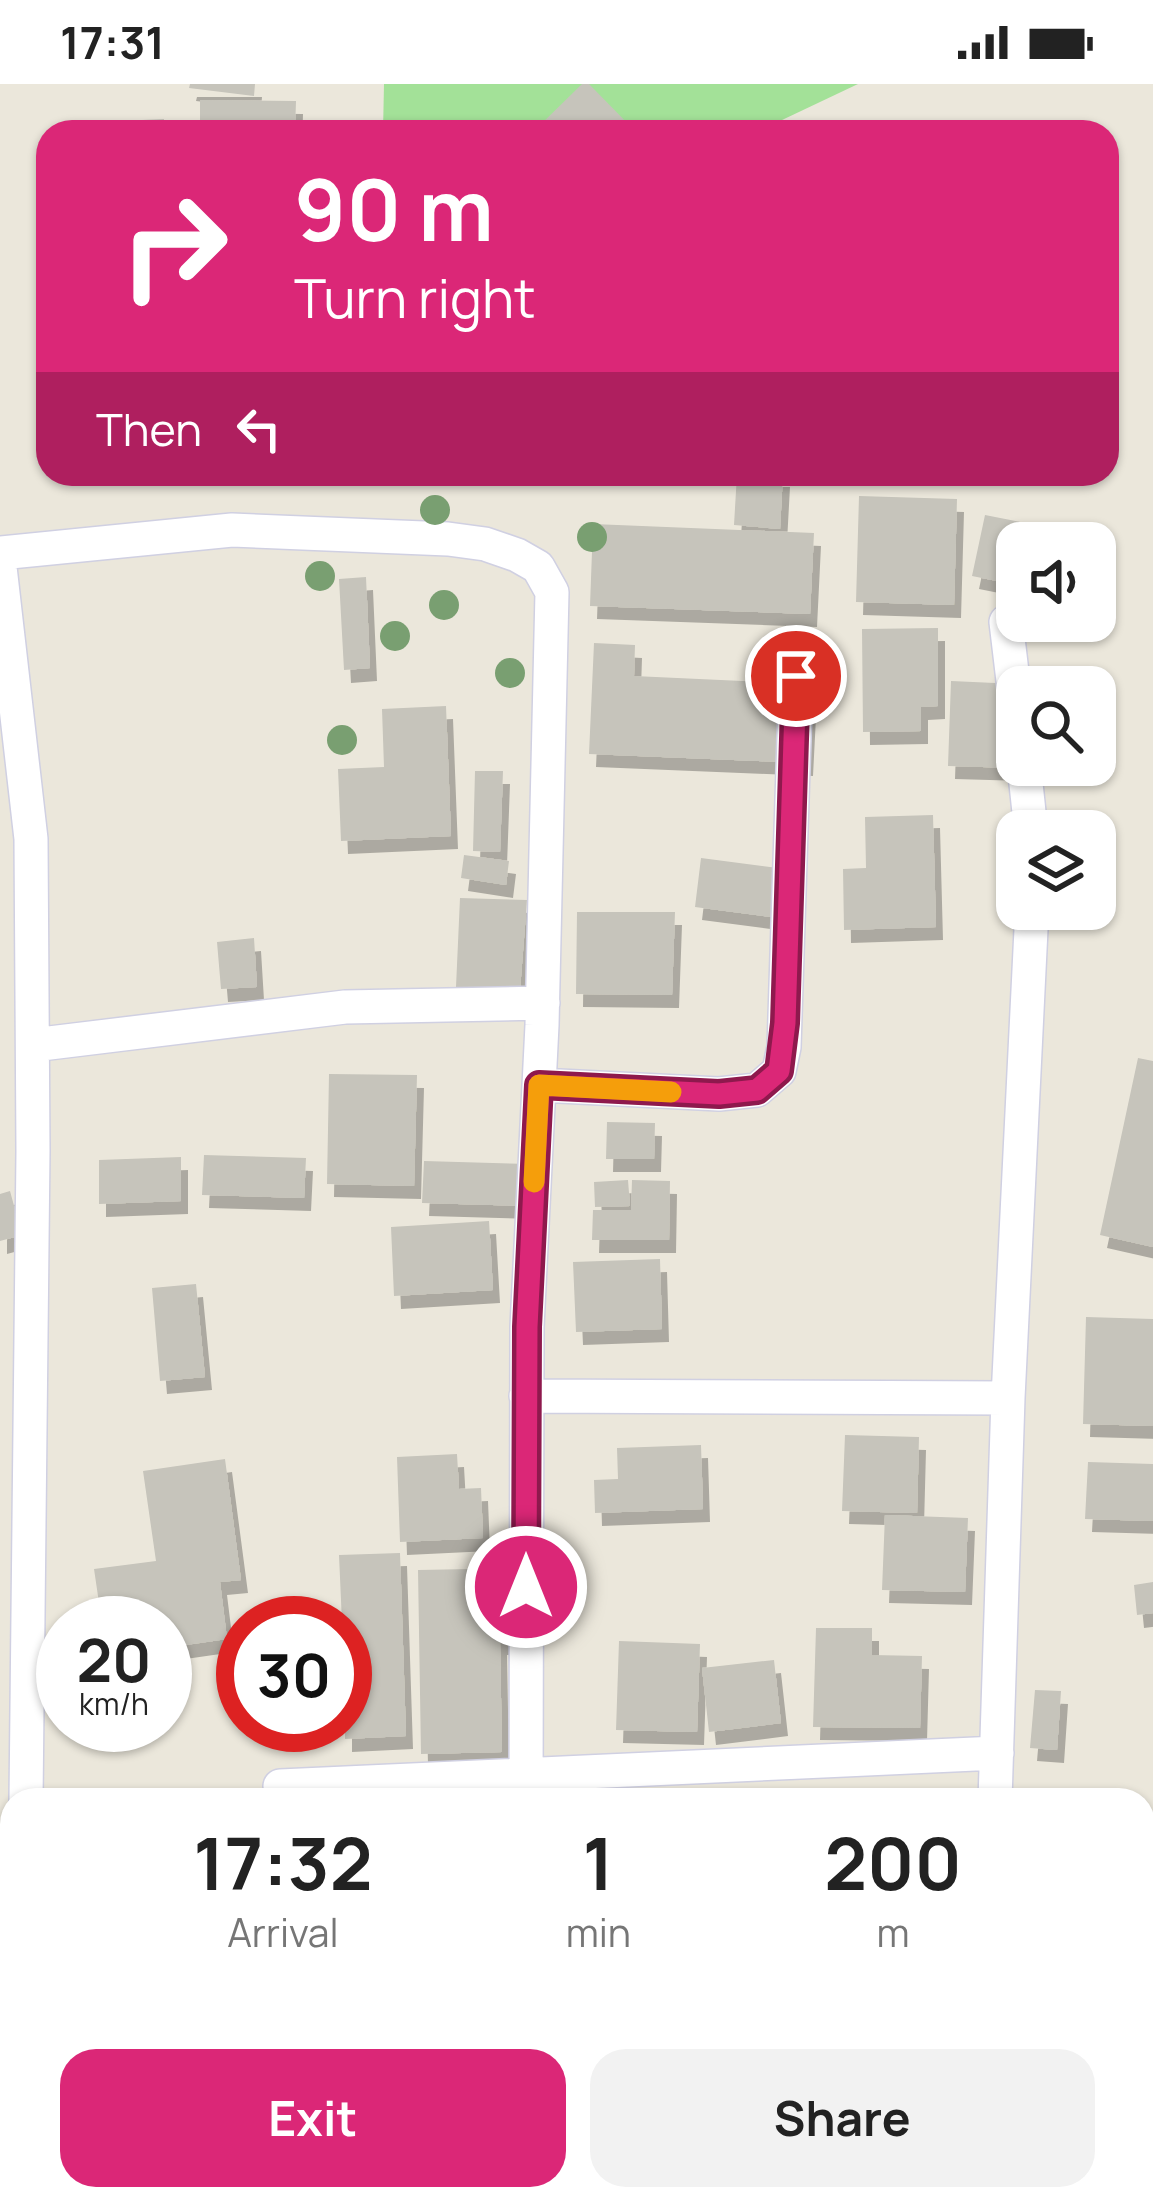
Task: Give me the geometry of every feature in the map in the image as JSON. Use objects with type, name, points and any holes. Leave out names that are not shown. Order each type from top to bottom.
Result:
[{"type":"street","points":[[0,553],[232,530],[485,544],[538,567],[552,592],[543,1003],[526,1396],[526,1788]]},
{"type":"street","points":[[0,567],[31,839],[33,1045],[18,1784]]},
{"type":"street","points":[[539,1085],[719,1094],[757,1090],[779,1071],[785,1023],[796,676]]},
{"type":"street","points":[[0,853],[30,898]]},
{"type":"street","points":[[996,1788],[1008,1398],[1031,930]]},
{"type":"street","points":[[33,1045],[345,1007],[543,1003]]},
{"type":"street","points":[[526,1396],[1008,1398]]},
{"type":"street","points":[[539,1788],[997,1754]]},
{"type":"street","points":[[280,1786],[444,1788]]},
{"type":"green space","points":[[384,84],[858,84],[782,120],[383,120]]},
{"type":"building","points":[[190,84],[255,84],[254,96],[189,88]]},
{"type":"building","points":[[582,84],[589,84],[624,120],[545,120]]},
{"type":"building","points":[[200,100],[296,101],[295,120],[200,120]]},
{"type":"building","points":[[736,486],[782,486],[780,529],[734,525]]},
{"type":"building","points":[[859,496],[957,499],[954,605],[856,602]]},
{"type":"building","points":[[985,515],[1020,522],[996,522],[996,581],[972,576]]},
{"type":"building","points":[[593,524],[814,533],[810,614],[590,606]]},
{"type":"building","points":[[366,577],[370,668],[344,670],[339,579]]},
{"type":"building","points":[[938,628],[938,706],[921,707],[921,731],[863,732],[862,629]]},
{"type":"building","points":[[594,643],[635,645],[634,676],[810,684],[806,763],[589,754]]},
{"type":"building","points":[[951,681],[996,683],[996,767],[948,766]]},
{"type":"building","points":[[446,706],[451,836],[341,841],[338,769],[384,767],[382,709]]},
{"type":"building","points":[[475,771],[503,771],[500,852],[473,851]]},
{"type":"building","points":[[933,815],[936,927],[844,930],[843,869],[866,868],[865,817]]},
{"type":"building","points":[[464,855],[509,861],[506,885],[461,878]]},
{"type":"building","points":[[701,858],[778,868],[771,917],[695,907]]},
{"type":"building","points":[[460,898],[527,900],[520,990],[456,987]]},
{"type":"building","points":[[577,912],[675,912],[672,995],[576,994]]},
{"type":"building","points":[[254,938],[257,987],[221,989],[217,942]]},
{"type":"building","points":[[1138,1058],[1153,1061],[1153,1247],[1100,1235]]},
{"type":"building","points":[[329,1074],[417,1075],[414,1186],[327,1184]]},
{"type":"building","points":[[607,1122],[655,1123],[654,1159],[606,1159]]},
{"type":"building","points":[[204,1155],[306,1158],[304,1198],[202,1195]]},
{"type":"building","points":[[181,1157],[181,1201],[99,1204],[99,1160]]},
{"type":"building","points":[[424,1161],[528,1164],[527,1206],[422,1203]]},
{"type":"building","points":[[628,1180],[630,1206],[595,1207],[594,1182]]},
{"type":"building","points":[[632,1180],[670,1181],[669,1240],[592,1240],[593,1210],[631,1210]]},
{"type":"building","points":[[10,1191],[22,1235],[0,1241],[0,1194]]},
{"type":"building","points":[[489,1221],[493,1290],[394,1296],[391,1227]]},
{"type":"building","points":[[660,1259],[662,1329],[576,1332],[573,1262]]},
{"type":"building","points":[[196,1284],[205,1377],[160,1381],[152,1288]]},
{"type":"building","points":[[1086,1317],[1153,1319],[1153,1426],[1083,1424]]},
{"type":"building","points":[[845,1435],[919,1437],[917,1513],[842,1511]]},
{"type":"building","points":[[701,1445],[703,1509],[595,1513],[594,1480],[618,1479],[617,1448]]},
{"type":"building","points":[[457,1454],[459,1489],[481,1488],[483,1538],[400,1542],[397,1457]]},
{"type":"building","points":[[225,1459],[241,1580],[220,1582],[216,1641],[192,1644],[192,1596],[98,1596],[94,1569],[156,1561],[143,1471]]},
{"type":"building","points":[[1088,1462],[1153,1464],[1153,1521],[1085,1519]]},
{"type":"building","points":[[885,1515],[968,1518],[965,1592],[882,1590]]},
{"type":"building","points":[[400,1553],[406,1736],[372,1738],[372,1596],[341,1596],[339,1555]]},
{"type":"building","points":[[518,1568],[520,1642],[500,1642],[502,1752],[421,1754],[418,1570]]},
{"type":"building","points":[[1153,1582],[1153,1613],[1137,1615],[1134,1585]]},
{"type":"building","points":[[816,1628],[872,1628],[872,1655],[922,1656],[920,1728],[813,1727]]},
{"type":"building","points":[[619,1641],[700,1644],[697,1732],[616,1730]]},
{"type":"building","points":[[774,1660],[781,1723],[709,1732],[702,1668]]},
{"type":"building","points":[[1035,1690],[1061,1691],[1057,1750],[1030,1748]]},
{"type":"slow traffic","points":[[534,1182],[539,1085],[671,1092]]},
{"type":"route","points":[[526,1587],[527,1327],[539,1085],[719,1094],[757,1090],[779,1071],[784,1047],[796,676]]}]
